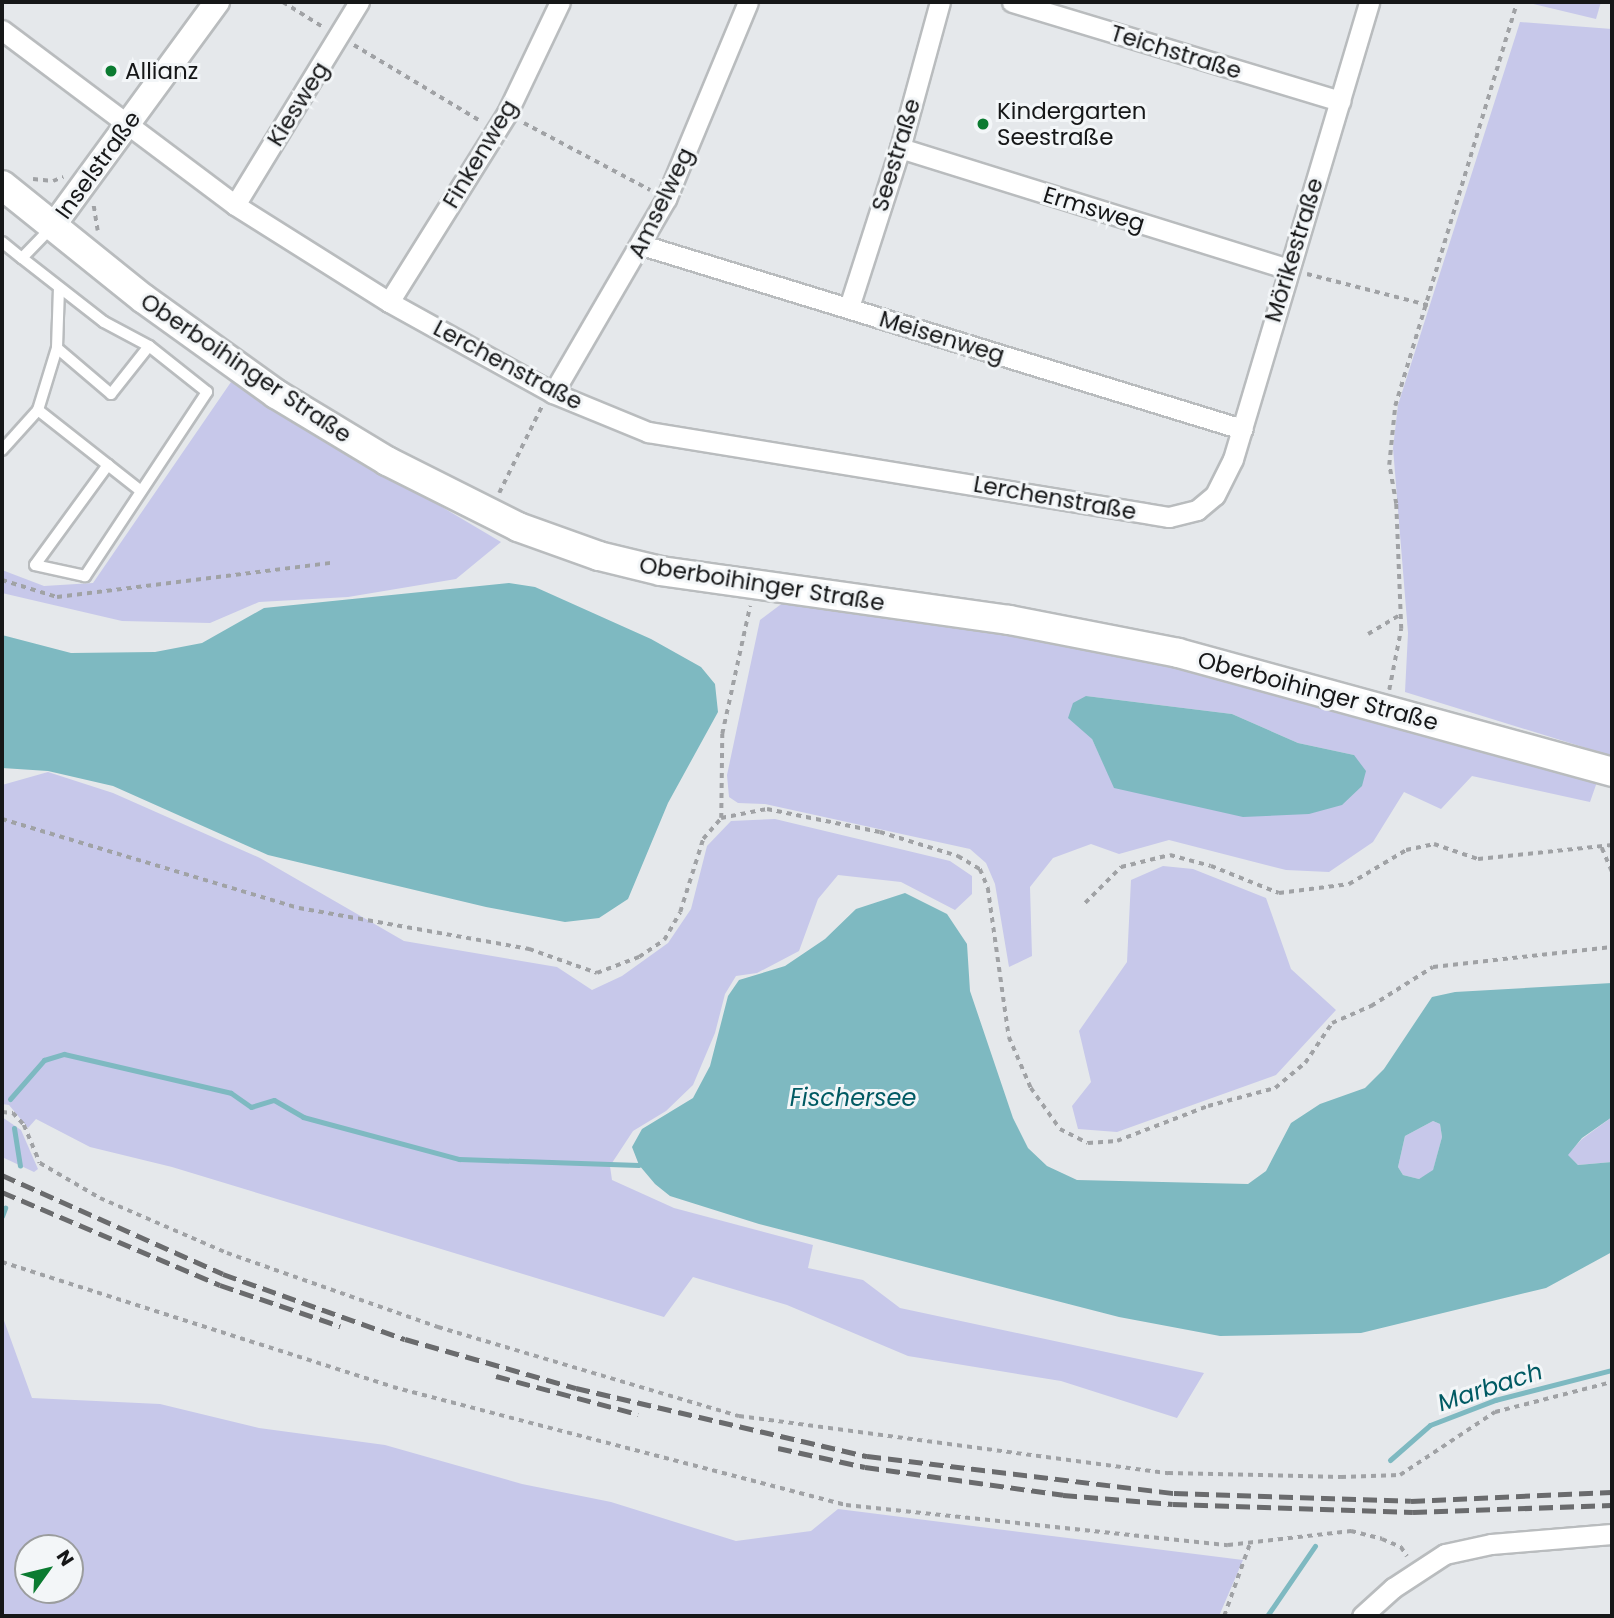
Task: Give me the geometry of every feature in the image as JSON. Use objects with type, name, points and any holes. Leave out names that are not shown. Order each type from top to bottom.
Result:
[{"type":"main road","name":"Oberboihinger Straße","points":[[12,179],[53,226],[154,306],[276,394],[458,499],[518,527],[599,556],[754,587],[1009,620],[1142,645],[1612,772]]},
{"type":"street","name":"Inselstraße","points":[[53,226],[217,2]]},
{"type":"street","name":"Kiesweg","points":[[235,205],[359,2]]},
{"type":"street","name":"Finkenweg","points":[[389,302],[502,122],[560,2]]},
{"type":"street","name":"Amselweg","points":[[551,392],[642,245],[666,199],[748,2]]},
{"type":"street","name":"Seestraße","points":[[849,307],[900,148],[940,2]]},
{"type":"street","name":"Teichstraße","points":[[1013,2],[1340,101]]},
{"type":"street","name":"Mörikestraße","points":[[1215,495],[1241,429],[1369,2]]},
{"type":"street","name":"Lerchenstraße","points":[[2,30],[126,127],[235,205],[389,302],[551,392],[648,432],[917,473],[1111,510],[1169,517],[1197,510],[1215,495]]},
{"type":"street","name":"Ermsweg","points":[[900,148],[1288,269]]},
{"type":"street","name":"Meisenweg","points":[[642,245],[1241,429]]},
{"type":"street","points":[[1362,1616],[1418,1571],[1446,1554],[1491,1544],[1612,1534]]},
{"type":"lane","points":[[22,258],[53,226]]},
{"type":"lane","points":[[2,242],[104,322],[149,346],[207,392],[85,576],[35,565],[108,466]]},
{"type":"lane","points":[[2,450],[38,410],[57,348],[59,289]]},
{"type":"lane","points":[[57,348],[111,394],[149,346]]},
{"type":"lane","points":[[38,410],[141,491]]},
{"type":"path","points":[[283,2],[340,37],[502,122],[666,199]]},
{"type":"path","points":[[1376,689],[1388,693],[1401,614],[1396,504],[1389,465],[1395,406],[1428,305],[1517,2]]},
{"type":"path","points":[[12,179],[42,181],[62,177],[98,209],[100,237]]},
{"type":"path","points":[[1288,269],[1428,305]]},
{"type":"path","points":[[501,490],[551,392]]},
{"type":"path","points":[[2,580],[57,597],[331,563]]},
{"type":"path","points":[[721,818],[722,734],[754,587]]},
{"type":"path","points":[[1368,634],[1401,614]]},
{"type":"path","points":[[2,819],[299,908],[529,949],[597,973],[639,957],[664,940],[680,912],[703,839],[721,818],[767,810],[867,829],[958,856],[980,869],[988,888],[1009,1037],[1031,1088],[1059,1129],[1088,1143],[1118,1141],[1208,1106],[1275,1088],[1305,1063],[1332,1023],[1371,1006],[1433,967],[1612,947]]},
{"type":"path","points":[[1084,903],[1121,867],[1170,855],[1279,893],[1349,884],[1406,849],[1434,844],[1478,859],[1612,845]]},
{"type":"path","points":[[1602,848],[1612,872]]},
{"type":"path","points":[[2,1112],[13,1113],[24,1125],[40,1163],[100,1198],[227,1253],[438,1327],[739,1416],[1168,1473],[1341,1477],[1400,1475],[1495,1412],[1612,1382]]},
{"type":"path","points":[[2,1262],[393,1387],[846,1505],[1228,1545],[1351,1531],[1401,1547],[1418,1571]]},
{"type":"path","points":[[1224,1616],[1251,1543]]},
{"type":"shaded area","points":[[1525,2],[1601,2],[1596,19]]},
{"type":"shaded area","points":[[1520,22],[1612,29],[1612,756],[1405,692],[1408,633],[1393,448],[1398,405]]},
{"type":"shaded area","points":[[231,382],[501,542],[456,579],[348,597],[259,602],[210,623],[122,621],[2,593],[2,570],[44,586],[93,583]]},
{"type":"shaded area","points":[[784,602],[1113,651],[1348,708],[1597,782],[1590,802],[1472,776],[1441,809],[1404,792],[1373,842],[1329,872],[1286,870],[1169,840],[1119,854],[1091,844],[1053,858],[1030,887],[1032,956],[1009,967],[995,884],[986,863],[970,849],[765,804],[738,803],[729,797],[727,775],[760,620]],"holes":[[[1086,696],[1232,714],[1298,743],[1354,755],[1115,788],[1092,739]]]},
{"type":"shaded area","points":[[48,772],[113,793],[260,858],[404,941],[557,967],[592,990],[622,976],[668,943],[691,909],[707,846],[731,821],[775,819],[950,861],[972,876],[972,894],[955,910],[901,882],[838,875],[818,899],[799,951],[757,973],[736,976],[725,994],[715,1033],[693,1085],[666,1111],[633,1131],[610,1166],[612,1180],[674,1208],[813,1245],[808,1268],[863,1280],[900,1308],[1204,1373],[1177,1418],[1061,1381],[908,1356],[787,1305],[693,1277],[664,1317],[172,1167],[90,1147],[36,1119],[28,1128],[9,1105],[2,1104],[2,785]]},
{"type":"shaded area","points":[[1163,866],[1193,869],[1266,898],[1291,969],[1336,1010],[1276,1075],[1117,1132],[1078,1129],[1072,1106],[1091,1082],[1079,1031],[1127,962],[1131,880]]},
{"type":"shaded area","points":[[2,1117],[21,1130],[38,1169],[34,1172],[2,1157]]},
{"type":"shaded area","points":[[1612,1117],[1612,1162],[1578,1165],[1567,1155],[1582,1139]]},
{"type":"shaded area","points":[[1433,1121],[1440,1124],[1442,1137],[1433,1171],[1419,1179],[1403,1175],[1398,1167],[1405,1136]]},
{"type":"shaded area","points":[[2,1315],[32,1398],[160,1404],[259,1428],[385,1445],[522,1484],[611,1502],[736,1541],[811,1531],[838,1509],[1243,1560],[1219,1616],[2,1616]]},
{"type":"water","points":[[509,583],[535,587],[651,639],[701,667],[715,684],[718,712],[668,803],[628,899],[599,918],[565,922],[486,907],[268,855],[113,786],[48,771],[2,768],[2,635],[71,653],[155,652],[202,643],[264,608]]},
{"type":"water","points":[[1086,696],[1232,714],[1298,743],[1354,755],[1366,771],[1362,786],[1342,805],[1309,814],[1243,817],[1114,788],[1092,739],[1068,718],[1073,703]]},
{"type":"water","name":"Fischersee","points":[[905,893],[947,914],[967,944],[970,991],[1013,1118],[1028,1148],[1047,1166],[1077,1180],[1248,1184],[1266,1171],[1291,1123],[1320,1104],[1365,1088],[1384,1069],[1432,997],[1455,992],[1612,983],[1612,1117],[1582,1138],[1568,1155],[1578,1165],[1612,1162],[1612,1252],[1546,1288],[1361,1333],[1220,1336],[1119,1317],[759,1224],[670,1196],[655,1184],[639,1165],[632,1147],[642,1129],[693,1098],[710,1066],[728,996],[739,980],[785,966],[825,939],[856,909]],"holes":[[[1433,1121],[1440,1124],[1442,1137],[1433,1170],[1419,1179],[1403,1175],[1398,1167],[1405,1136]]]},
{"type":"waterway","points":[[10,1099],[44,1060],[64,1054],[231,1093],[251,1107],[274,1100],[303,1117],[459,1159],[639,1165]]},
{"type":"waterway","points":[[14,1128],[20,1166]]},
{"type":"waterway","points":[[2,1216],[5,1208]]},
{"type":"waterway","name":"Marbach","points":[[1390,1460],[1430,1425],[1495,1400],[1612,1370]]},
{"type":"waterway","name":"Marbach","points":[[1267,1616],[1315,1546]]},
{"type":"railway","points":[[2,1175],[223,1274],[405,1339],[576,1388],[867,1456],[1174,1493],[1411,1501],[1612,1492]]},
{"type":"railway","points":[[2,1192],[220,1285],[340,1326]]},
{"type":"railway","points":[[496,1376],[638,1414]]},
{"type":"railway","points":[[778,1448],[865,1467],[1063,1495],[1173,1504],[1413,1512],[1612,1505]]},
{"type":"place","name":"Allianz","points":[[111,71]]},
{"type":"place","name":"Kindergarten Seestraße","points":[[983,124]]}]
